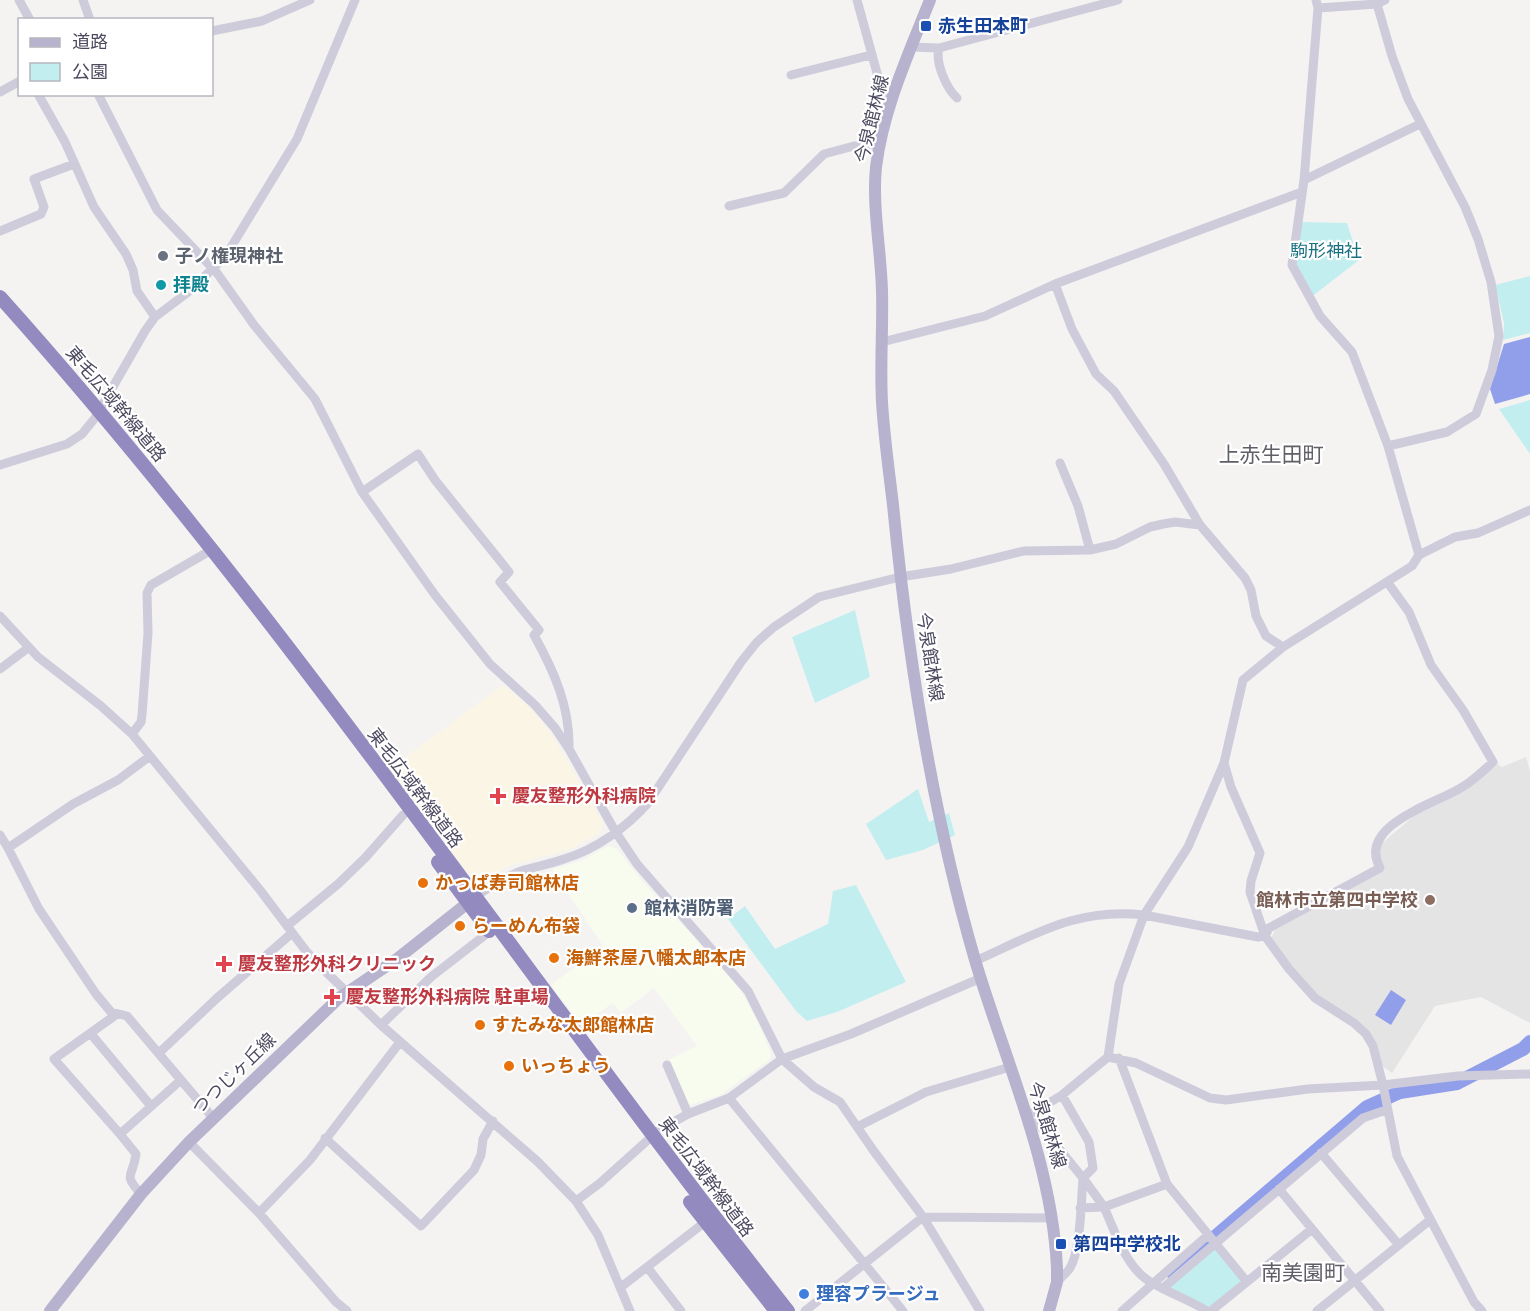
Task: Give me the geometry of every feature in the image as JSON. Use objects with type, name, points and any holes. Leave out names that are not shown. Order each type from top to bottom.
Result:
[{"type":"highway","name":"東毛広域幹線道路","points":[[0,297],[209,551],[776,1311]]},
{"type":"highway","name":"東毛広域幹線道路","points":[[0,311],[97,414]]},
{"type":"highway","name":"東毛広域幹線道路","points":[[209,551],[403,815],[471,900],[489,932],[649,1139]]},
{"type":"highway","name":"東毛広域幹線道路","points":[[709,1219],[788,1311]]},
{"type":"main road","name":"今泉館林線","points":[[930,0],[888,115],[876,168],[881,256],[882,401],[900,577],[915,687],[946,849],[975,961],[1045,1181],[1057,1254],[1056,1282],[1049,1311]]},
{"type":"main road","name":"つつじヶ丘線","points":[[50,1311],[141,1194],[189,1142],[346,992],[397,959],[471,900]]},
{"type":"street","points":[[19,0],[29,18]]},
{"type":"street","points":[[83,0],[89,18]]},
{"type":"street","points":[[213,31],[262,21],[310,0]]},
{"type":"street","points":[[0,465],[66,444],[82,434],[97,414],[155,317],[187,293],[225,257],[297,139],[355,0]]},
{"type":"street","points":[[857,0],[888,115]]},
{"type":"street","points":[[911,47],[939,48],[1118,0]]},
{"type":"street","points":[[1388,446],[1447,432],[1476,414],[1492,370],[1499,336],[1491,282],[1478,239],[1465,207],[1420,124],[1399,75],[1381,2],[1317,4],[1304,180],[1292,266],[1320,316],[1352,352],[1388,446],[1419,555]]},
{"type":"street","points":[[939,48],[937,53],[945,83],[957,98]]},
{"type":"street","points":[[791,75],[871,55]]},
{"type":"street","points":[[0,92],[18,82]]},
{"type":"street","points":[[39,96],[65,142],[94,207],[126,254],[133,270],[136,291],[155,317]]},
{"type":"street","points":[[99,96],[157,210],[217,273],[254,325],[315,399],[362,492],[473,645],[545,715],[569,748],[615,831],[637,864],[748,990],[782,1059],[814,1087],[840,1102],[923,1217],[980,1311]]},
{"type":"street","points":[[1304,180],[1420,124]]},
{"type":"street","points":[[729,206],[784,193],[824,154],[854,146],[881,144]]},
{"type":"street","points":[[0,231],[41,214],[44,207],[34,179],[74,164]]},
{"type":"street","points":[[882,342],[985,316],[1055,284],[1302,192]]},
{"type":"street","points":[[1055,284],[1072,329],[1096,374],[1114,391],[1164,465],[1200,525],[1245,578],[1251,590],[1256,616],[1266,636],[1283,647]]},
{"type":"street","points":[[362,492],[418,454],[435,480],[508,572],[500,582],[539,630],[534,635],[554,670],[568,721],[569,748]]},
{"type":"street","points":[[1060,463],[1078,506],[1090,550]]},
{"type":"street","points":[[1027,1121],[1108,1057],[1119,984],[1144,915],[1188,847],[1224,762],[1243,680],[1283,647],[1412,566],[1419,555],[1455,537],[1478,533],[1530,510]]},
{"type":"street","points":[[471,900],[492,885],[522,871],[576,854],[615,831],[638,814],[648,803],[741,662],[757,642],[774,627],[819,597],[1024,551],[1090,550],[1116,544],[1150,526],[1175,522],[1200,525]]},
{"type":"street","points":[[132,734],[141,722],[148,633],[147,593],[151,585],[209,551]]},
{"type":"street","points":[[1265,936],[1269,928],[1380,868],[1374,852],[1377,842],[1385,832],[1418,807],[1464,787],[1493,762],[1463,710],[1431,665],[1409,612],[1388,583]]},
{"type":"street","points":[[0,616],[28,648],[101,706],[132,734],[316,962],[381,1025],[537,1161],[576,1201],[598,1236],[630,1311]]},
{"type":"street","points":[[0,669],[28,648]]},
{"type":"street","points":[[9,848],[73,804],[118,780],[150,756]]},
{"type":"street","points":[[1224,762],[1260,853],[1250,892],[1265,936],[1314,998],[1354,1023],[1366,1034],[1373,1046],[1397,1156],[1477,1309]]},
{"type":"street","points":[[159,1053],[351,871],[403,815]]},
{"type":"street","points":[[0,835],[9,848],[39,909],[96,994],[111,1012],[127,1016],[214,1119]]},
{"type":"street","points":[[975,961],[1044,929],[1093,914],[1130,913],[1258,937],[1265,936]]},
{"type":"street","points":[[381,1025],[431,977],[489,932]]},
{"type":"street","points":[[576,1201],[649,1139],[688,1114],[729,1098],[782,1059],[851,1034],[981,978]]},
{"type":"street","points":[[117,1014],[54,1059],[136,1154],[129,1176],[130,1182],[141,1194]]},
{"type":"street","points":[[91,1034],[151,1106]]},
{"type":"street","points":[[259,1214],[310,1160],[400,1042]]},
{"type":"street","points":[[1108,1057],[1136,1063],[1210,1098],[1226,1100],[1308,1089],[1383,1085],[1458,1076],[1530,1074]]},
{"type":"street","points":[[1119,1058],[1167,1184],[1247,1282]]},
{"type":"street","points":[[667,1065],[688,1114]]},
{"type":"street","points":[[857,1127],[926,1092],[1010,1067]]},
{"type":"street","points":[[120,1134],[181,1080]]},
{"type":"street","points":[[1056,1282],[1069,1269],[1072,1262],[1083,1178],[1093,1168],[1089,1142],[1062,1095]]},
{"type":"street","points":[[729,1098],[903,1311]]},
{"type":"street","points":[[1122,1311],[1158,1286],[1212,1238],[1279,1189],[1363,1118],[1386,1110]]},
{"type":"street","points":[[325,1138],[421,1226],[474,1170],[481,1155],[483,1139],[493,1121]]},
{"type":"street","points":[[1027,1121],[1043,1129],[1083,1178],[1104,1207],[1128,1259],[1147,1280],[1209,1311],[1312,1229]]},
{"type":"street","points":[[189,1142],[259,1214],[336,1302],[347,1311]]},
{"type":"street","points":[[1321,1153],[1399,1245]]},
{"type":"street","points":[[1080,1208],[1104,1207],[1167,1184]]},
{"type":"street","points":[[1279,1189],[1380,1311]]},
{"type":"street","points":[[805,1311],[923,1217],[1051,1218]]},
{"type":"street","points":[[621,1287],[709,1219]]},
{"type":"street","points":[[1317,1311],[1430,1220]]},
{"type":"street","points":[[647,1268],[681,1311]]},
{"type":"shaded area","name":"慶友整形外科病院","points":[[503,685],[527,705],[551,733],[603,823],[600,833],[568,850],[511,865],[483,879],[469,875],[389,769]]},
{"type":"shaded area","name":"館林市立第四中学校","points":[[1526,757],[1530,771],[1530,1023],[1481,997],[1435,1006],[1392,1073],[1381,1065],[1376,1047],[1303,981],[1271,938],[1275,930],[1385,870],[1380,858],[1381,844],[1414,816],[1465,791],[1497,764],[1502,767]]},
{"type":"shaded area","points":[[608,846],[617,849],[642,881],[724,970],[742,993],[758,1022],[771,1054],[769,1060],[720,1095],[690,1105],[669,1060],[697,1046],[654,988],[621,1013],[613,1003],[581,1025],[551,985],[603,946],[552,869],[581,861]]},
{"type":"green space","name":"駒形神社","points":[[1301,222],[1347,223],[1359,260],[1310,298],[1296,264]]},
{"type":"green space","points":[[1530,276],[1530,333],[1503,340],[1504,323],[1495,285]]},
{"type":"green space","points":[[1530,400],[1530,454],[1499,409]]},
{"type":"green space","points":[[855,610],[870,677],[815,703],[792,637]]},
{"type":"green space","points":[[918,789],[929,822],[949,813],[955,835],[923,850],[886,860],[866,824]]},
{"type":"green space","points":[[856,885],[906,982],[837,1012],[807,1021],[796,1011],[728,919],[745,906],[775,949],[828,924],[833,891]]},
{"type":"green space","points":[[1216,1249],[1245,1281],[1208,1311],[1164,1287],[1212,1251]]},
{"type":"water","points":[[1530,337],[1530,394],[1495,404],[1490,389],[1504,344]]},
{"type":"water","points":[[1391,990],[1406,1000],[1391,1025],[1375,1015]]},
{"type":"waterway","points":[[1173,1273],[1367,1107],[1400,1092],[1457,1083],[1523,1049],[1530,1042]]},
{"type":"place","name":"赤生田本町","points":[[926,26]]},
{"type":"place","name":"子ノ権現神社","points":[[163,256]]},
{"type":"place","name":"拝殿","points":[[161,285]]},
{"type":"place","name":"慶友整形外科病院","points":[[498,796]]},
{"type":"place","name":"かっぱ寿司館林店","points":[[423,883]]},
{"type":"place","name":"館林市立第四中学校","points":[[1430,900]]},
{"type":"place","name":"館林消防署","points":[[632,908]]},
{"type":"place","name":"らーめん布袋","points":[[460,926]]},
{"type":"place","name":"海鮮茶屋八幡太郎本店","points":[[554,958]]},
{"type":"place","name":"慶友整形外科クリニック","points":[[224,964]]},
{"type":"place","name":"慶友整形外科病院 駐車場","points":[[332,997]]},
{"type":"place","name":"すたみな太郎館林店","points":[[480,1025]]},
{"type":"place","name":"いっちょう","points":[[509,1066]]},
{"type":"place","name":"第四中学校北","points":[[1061,1244]]},
{"type":"place","name":"理容プラージュ","points":[[804,1294]]},
{"type":"district","name":"上赤生田町","points":[[1271,455]]},
{"type":"district","name":"南美園町","points":[[1303,1273]]}]
